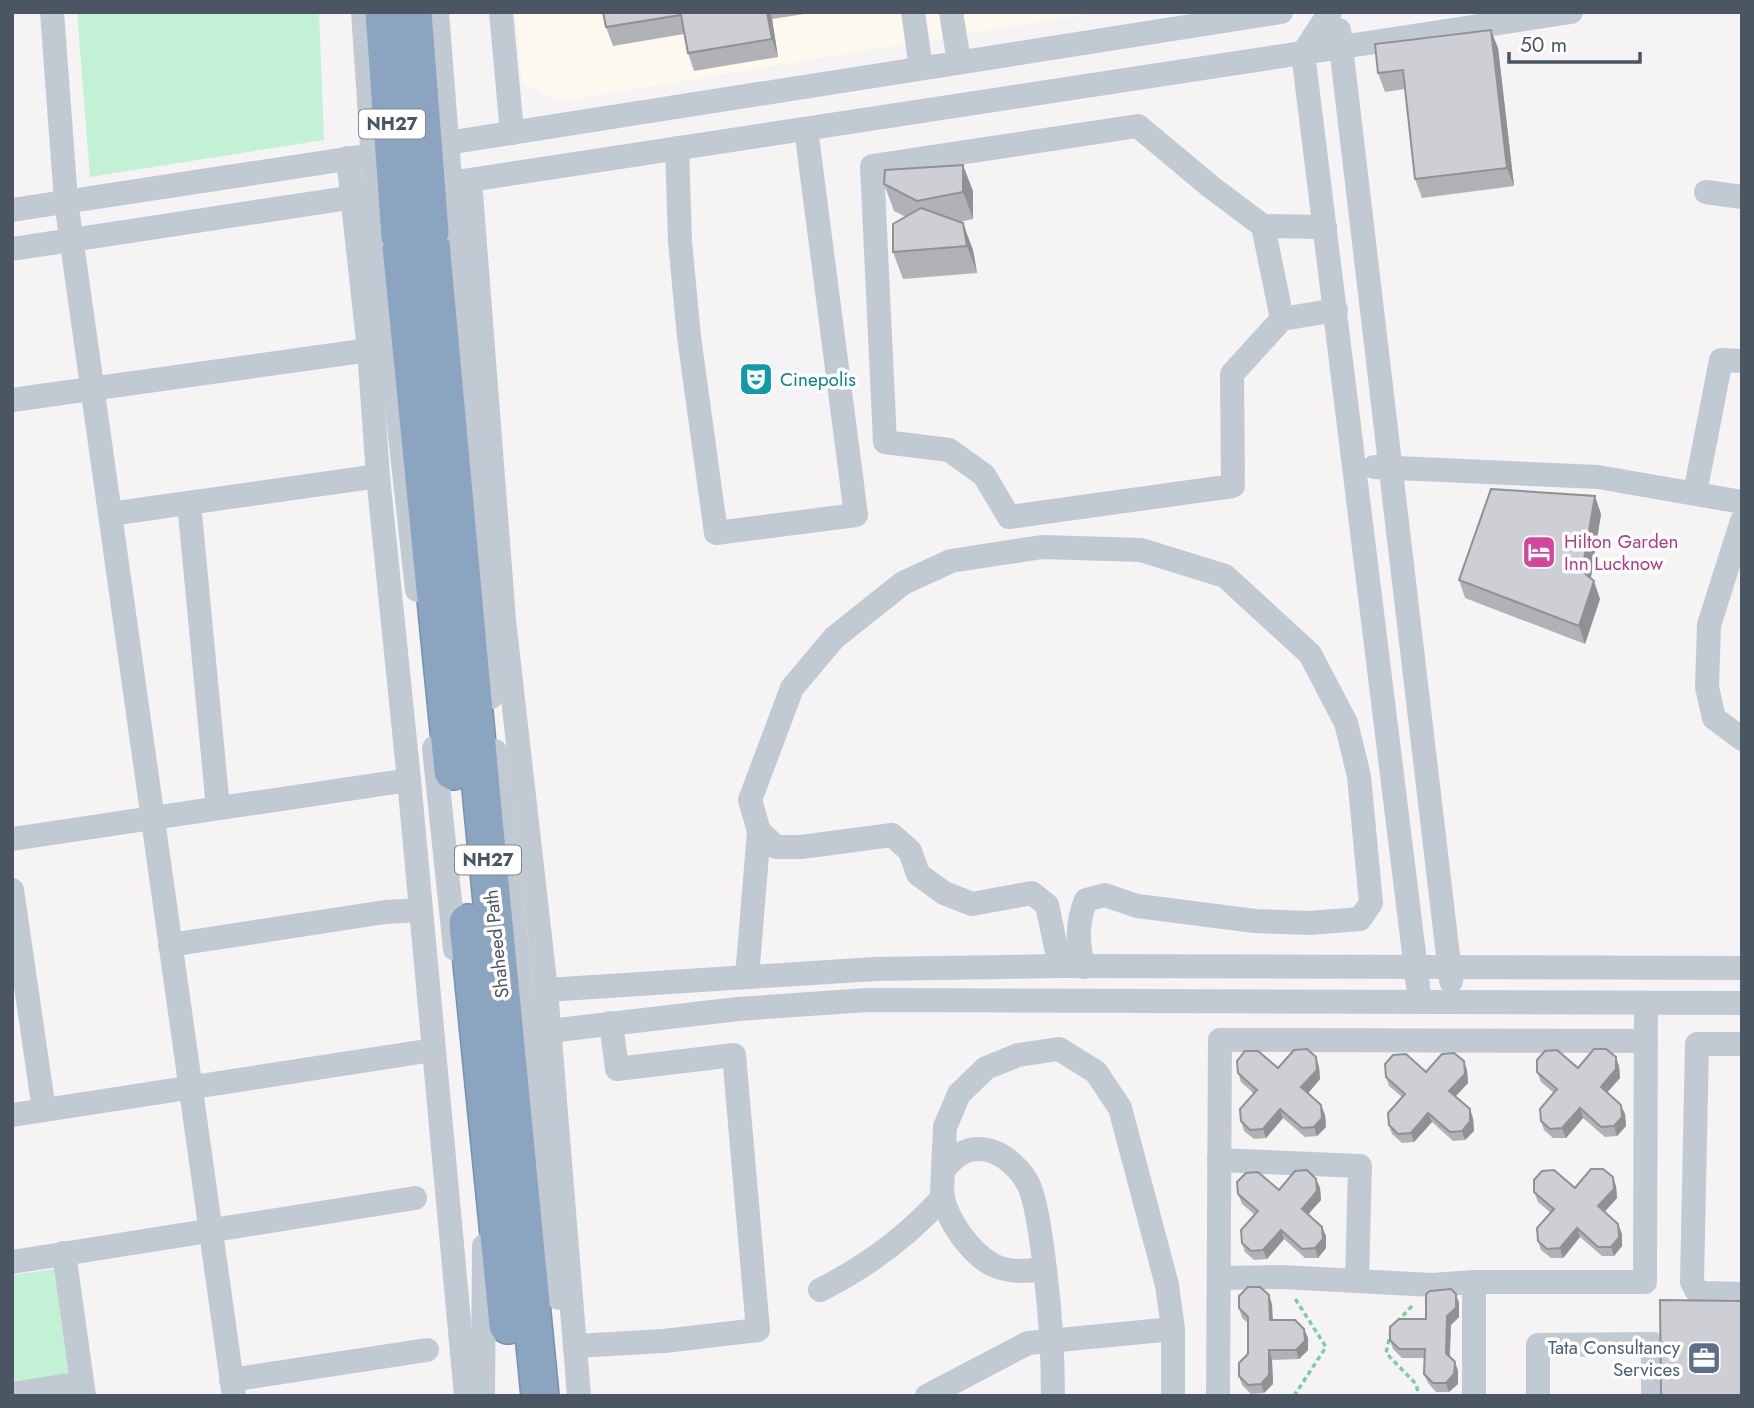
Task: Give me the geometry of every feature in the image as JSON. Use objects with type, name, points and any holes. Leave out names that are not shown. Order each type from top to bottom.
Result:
[{"type":"highway","name":"NH27","points":[[384,12],[416,233]]},
{"type":"highway","name":"NH27","points":[[414,12],[416,233],[423,326]]},
{"type":"highway","points":[[416,233],[423,326]]},
{"type":"highway","name":"Shaheed Path","points":[[423,326],[479,1099],[514,1396]]},
{"type":"highway","name":"Shaheed Path","points":[[423,326],[482,810],[535,1204],[540,1396]]},
{"type":"street","points":[[52,12],[66,201],[232,1388],[427,1350]]},
{"type":"street","points":[[363,12],[416,233],[494,736],[533,1097],[535,1204],[579,1391]]},
{"type":"street","points":[[437,12],[416,233],[479,1099],[485,1259],[483,1396]]},
{"type":"street","points":[[501,12],[512,133]]},
{"type":"street","points":[[914,12],[921,68]]},
{"type":"street","points":[[951,12],[960,62]]},
{"type":"street","points":[[12,210],[1281,12]]},
{"type":"street","points":[[1330,12],[1303,53],[1420,1002]]},
{"type":"street","points":[[1336,12],[1453,1002]]},
{"type":"street","points":[[12,249],[1571,12]]},
{"type":"street","points":[[723,100],[729,140]]},
{"type":"street","points":[[1325,228],[1263,226],[1138,126],[872,166],[886,442],[949,450],[984,475],[1009,517],[1234,486],[1232,374],[1283,319],[1336,310]]},
{"type":"street","points":[[677,148],[680,241],[689,337],[716,533],[856,515],[806,129]]},
{"type":"street","points":[[348,158],[369,350],[378,476],[466,1396]]},
{"type":"street","points":[[470,180],[504,620],[546,990],[579,1391]]},
{"type":"street","points":[[1706,192],[1742,197]]},
{"type":"street","points":[[1263,226],[1283,319]]},
{"type":"street","points":[[12,400],[369,350]]},
{"type":"street","points":[[1695,493],[1721,360],[1742,361]]},
{"type":"street","points":[[1354,468],[1390,466],[1598,477],[1742,502]]},
{"type":"street","points":[[110,514],[378,476]]},
{"type":"street","points":[[189,503],[218,808]]},
{"type":"street","points":[[1742,520],[1709,625],[1707,687],[1714,718],[1742,739]]},
{"type":"street","points":[[747,977],[759,831],[750,800],[792,688],[834,638],[903,583],[951,561],[1041,547],[1141,550],[1225,576],[1310,654],[1346,723],[1359,776],[1371,903],[1360,919],[1309,923],[1198,915],[1137,906],[1105,895],[1096,896],[1086,900],[1079,916],[1071,967]]},
{"type":"street","points":[[12,839],[409,780]]},
{"type":"street","points":[[759,831],[776,846],[801,847],[892,835],[910,851],[918,874],[944,893],[972,904],[1032,893],[1047,905],[1071,967]]},
{"type":"street","points":[[12,890],[18,969],[44,1110]]},
{"type":"street","points":[[170,945],[385,912],[421,910]]},
{"type":"street","points":[[546,990],[875,969],[1742,968]]},
{"type":"street","points":[[549,1031],[738,1009],[867,1000],[1742,1003]]},
{"type":"street","points":[[1218,1396],[1219,1002]]},
{"type":"street","points":[[1219,1278],[1282,1277],[1432,1285],[1474,1282],[1645,1282],[1646,1003]]},
{"type":"street","points":[[1697,1003],[1692,1282],[1696,1290],[1703,1293],[1742,1294]]},
{"type":"street","points":[[575,1346],[758,1330],[734,1055],[617,1069],[611,1023]]},
{"type":"street","points":[[1220,1040],[1646,1041]]},
{"type":"street","points":[[1697,1044],[1742,1044]]},
{"type":"street","points":[[1045,1268],[1011,1270],[991,1264],[954,1228],[943,1197],[944,1127],[959,1094],[986,1068],[1018,1055],[1059,1049],[1096,1072],[1120,1108],[1167,1284],[1173,1329],[1173,1396]]},
{"type":"street","points":[[12,1115],[433,1050]]},
{"type":"street","points":[[943,1170],[957,1154],[975,1147],[999,1152],[1021,1173],[1030,1187],[1038,1217],[1045,1268],[1053,1341],[1053,1396]]},
{"type":"street","points":[[1219,1160],[1360,1166],[1357,1281]]},
{"type":"street","points":[[820,1290],[848,1276],[890,1246],[919,1223],[943,1197]]},
{"type":"street","points":[[12,1262],[415,1198]]},
{"type":"street","points":[[12,1394],[83,1390],[64,1253]]},
{"type":"street","points":[[453,1263],[471,1266],[485,1259]]},
{"type":"street","points":[[1474,1282],[1474,1396]]},
{"type":"street","points":[[927,1396],[1028,1343],[1173,1329]]},
{"type":"street","points":[[1538,1396],[1538,1345],[1653,1344],[1653,1396]]},
{"type":"path","points":[[1282,1277],[1326,1348],[1294,1396]]},
{"type":"path","points":[[1419,1396],[1416,1384],[1386,1353],[1391,1328],[1432,1285]]},
{"type":"shaded area","points":[[516,12],[1082,12],[1082,15],[555,102],[537,89],[522,84]]},
{"type":"green space","points":[[77,12],[319,12],[324,140],[90,177]]},
{"type":"green space","points":[[55,1269],[71,1376],[12,1385],[12,1275]]},
{"type":"building","points":[[603,12],[767,12],[772,39],[688,53],[681,15],[606,27]]},
{"type":"building","points":[[1491,30],[1507,168],[1415,179],[1403,70],[1378,73],[1375,44]]},
{"type":"building","points":[[963,165],[963,192],[917,201],[884,184],[885,170]]},
{"type":"building","points":[[921,208],[963,223],[967,246],[893,252],[893,224]]},
{"type":"building","name":"Hilton Garden Inn Lucknow","points":[[1491,489],[1595,496],[1582,571],[1594,581],[1579,626],[1459,580]]},
{"type":"building","points":[[1307,1049],[1316,1057],[1317,1070],[1301,1087],[1321,1105],[1322,1118],[1314,1127],[1302,1128],[1280,1109],[1263,1129],[1250,1130],[1241,1121],[1240,1109],[1257,1090],[1238,1073],[1237,1061],[1245,1051],[1258,1051],[1278,1068],[1294,1050]]},
{"type":"building","points":[[1594,1049],[1606,1049],[1616,1057],[1616,1069],[1601,1087],[1621,1105],[1622,1117],[1614,1126],[1601,1127],[1580,1108],[1562,1128],[1550,1129],[1541,1121],[1540,1109],[1557,1089],[1537,1072],[1537,1060],[1545,1051],[1557,1050],[1578,1068]]},
{"type":"building","points":[[1454,1053],[1464,1061],[1465,1074],[1449,1091],[1470,1109],[1470,1121],[1462,1131],[1450,1132],[1428,1113],[1411,1133],[1398,1134],[1389,1125],[1388,1113],[1405,1094],[1386,1077],[1385,1064],[1393,1055],[1406,1054],[1426,1072],[1442,1054]]},
{"type":"building","points":[[1591,1169],[1603,1169],[1613,1177],[1614,1189],[1598,1206],[1618,1224],[1619,1237],[1611,1247],[1598,1247],[1577,1228],[1560,1248],[1547,1249],[1538,1241],[1537,1228],[1554,1209],[1534,1192],[1534,1180],[1542,1171],[1554,1170],[1575,1188]]},
{"type":"building","points":[[1307,1170],[1316,1179],[1317,1191],[1302,1209],[1322,1227],[1323,1239],[1315,1248],[1302,1249],[1281,1230],[1263,1250],[1251,1251],[1242,1243],[1241,1230],[1258,1211],[1238,1194],[1237,1182],[1246,1173],[1258,1172],[1279,1190],[1295,1171]]},
{"type":"building","points":[[1248,1287],[1260,1287],[1269,1295],[1270,1320],[1295,1320],[1304,1329],[1305,1341],[1296,1350],[1269,1350],[1269,1375],[1261,1384],[1248,1385],[1239,1376],[1239,1363],[1248,1354],[1248,1317],[1239,1308],[1239,1296]]},
{"type":"building","points":[[1451,1289],[1456,1294],[1456,1308],[1447,1316],[1446,1353],[1455,1362],[1454,1374],[1446,1383],[1433,1383],[1424,1374],[1425,1349],[1399,1349],[1390,1340],[1390,1327],[1399,1319],[1426,1319],[1426,1294],[1430,1291]]},
{"type":"building","name":"Tata Consultancy Services","points":[[1660,1300],[1742,1301],[1742,1396],[1661,1396]]},
{"type":"place","name":"Cinepolis","points":[[756,379]]},
{"type":"place","name":"Hilton Garden Inn Lucknow","points":[[1539,552]]},
{"type":"place","name":"Tata Consultancy Services","points":[[1704,1358]]}]
